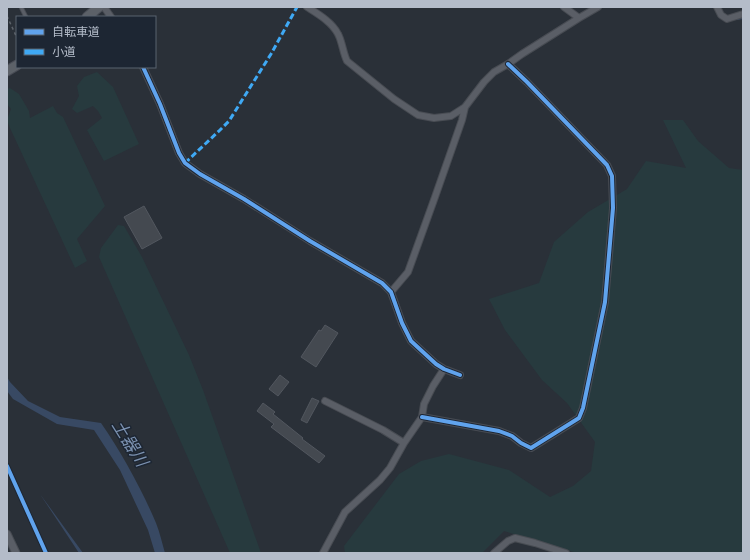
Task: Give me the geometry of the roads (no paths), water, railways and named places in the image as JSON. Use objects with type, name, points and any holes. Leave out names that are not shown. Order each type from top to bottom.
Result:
[{"type":"main road","points":[[88,16],[99,7]]},
{"type":"main road","points":[[7,71],[16,66]]},
{"type":"street","points":[[104,7],[110,16]]},
{"type":"street","points":[[307,7],[333,27],[339,35],[347,61],[394,99],[418,115],[434,118],[451,116],[464,107],[494,72],[598,7]]},
{"type":"street","points":[[564,7],[579,18]]},
{"type":"street","points":[[716,7],[721,15],[726,19],[743,14]]},
{"type":"street","points":[[422,417],[499,431],[512,436],[531,448],[579,418],[583,408],[605,302],[613,208],[612,176],[607,165],[508,64]]},
{"type":"street","points":[[143,68],[160,104],[179,153],[185,163],[200,174],[244,198],[310,241],[382,283],[391,292],[402,324],[411,341],[436,364],[444,369],[460,375]]},
{"type":"street","points":[[391,292],[408,272],[436,197],[462,120],[464,107]]},
{"type":"street","points":[[322,553],[345,512],[380,480],[390,468],[404,443],[422,417],[424,404],[444,369]]},
{"type":"street","points":[[325,401],[383,430],[404,443]]},
{"type":"street","points":[[7,534],[16,553]]},
{"type":"street","points":[[494,553],[508,541],[515,538],[566,553]]},
{"type":"water","points":[[7,377],[28,401],[60,417],[101,423],[124,459],[144,498],[157,527],[165,553],[155,553],[148,530],[120,470],[94,430],[57,424],[13,399],[7,391]]},
{"type":"water","points":[[40,494],[83,553],[79,553]]},
{"type":"waterway","points":[[737,19],[743,18]]},
{"type":"water label","name":"土器川","points":[[130,443]]}]
